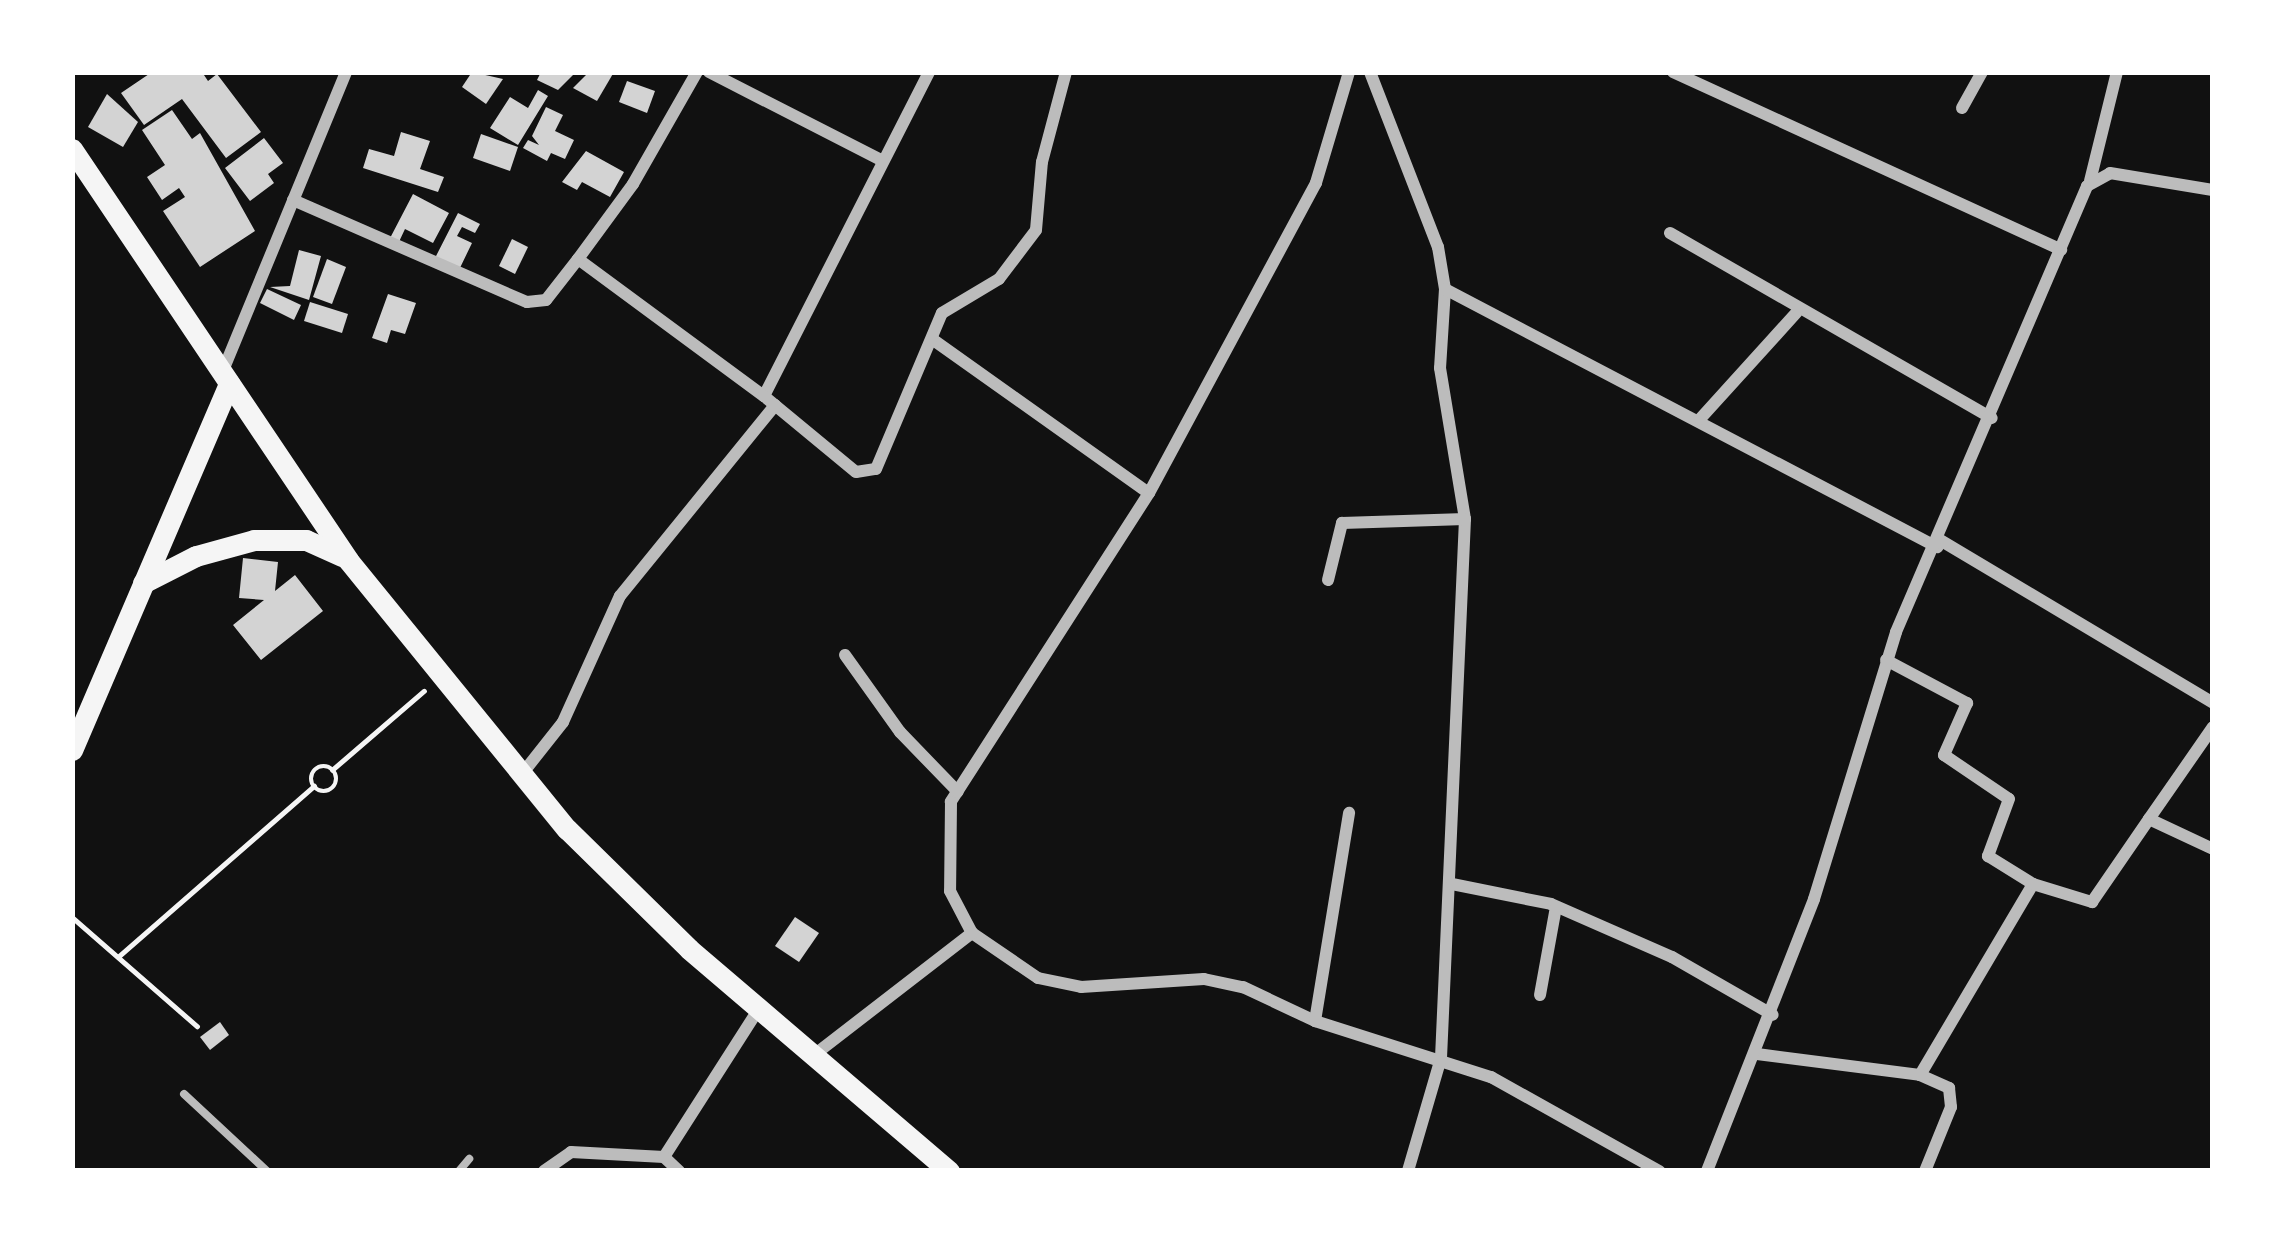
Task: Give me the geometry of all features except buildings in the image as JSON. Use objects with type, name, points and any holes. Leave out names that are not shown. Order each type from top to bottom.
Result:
[{"type":"main road","points":[[72,149],[348,560],[439,678],[607,872],[758,1010],[949,1171]]},
{"type":"main road","points":[[72,750],[226,378]]},
{"type":"main road","points":[[143,583],[196,556],[266,538],[306,540],[348,560]]},
{"type":"street","points":[[226,378],[346,72]]},
{"type":"street","points":[[293,200],[527,302],[546,300],[634,184],[697,72]]},
{"type":"street","points":[[709,72],[881,160]]},
{"type":"street","points":[[522,774],[563,722],[620,596],[769,400],[881,160],[929,72]]},
{"type":"street","points":[[578,260],[769,400],[856,472],[871,472],[942,313],[999,279],[1036,230],[1042,162],[1066,72]]},
{"type":"street","points":[[1349,72],[1316,183],[1149,493],[946,816],[950,891],[972,933],[1056,984],[1220,981],[1315,1021],[1441,1058],[1543,1102],[1659,1171]]},
{"type":"street","points":[[1370,72],[1421,195],[1445,290],[1440,368],[1465,519],[1441,1058],[1408,1171]]},
{"type":"street","points":[[1672,72],[2061,250]]},
{"type":"street","points":[[1962,108],[1982,72]]},
{"type":"street","points":[[1707,1171],[1772,1015],[1886,660],[2090,181],[2117,72]]},
{"type":"street","points":[[2090,181],[2110,173],[2213,190]]},
{"type":"street","points":[[1670,233],[1797,312],[1991,418]]},
{"type":"street","points":[[1445,290],[1938,543],[2213,703]]},
{"type":"street","points":[[1700,419],[1797,312]]},
{"type":"street","points":[[932,339],[1149,493]]},
{"type":"street","points":[[1328,580],[1345,522],[1465,519]]},
{"type":"street","points":[[845,655],[900,732],[958,792]]},
{"type":"street","points":[[1886,660],[1967,703],[1944,755],[2008,797],[1988,856],[2033,884],[2092,902],[2213,728]]},
{"type":"street","points":[[1315,1021],[1349,813]]},
{"type":"street","points":[[2149,819],[2213,849]]},
{"type":"street","points":[[1452,884],[1556,907],[1672,957],[1772,1015]]},
{"type":"street","points":[[1920,1075],[2033,884]]},
{"type":"street","points":[[1540,994],[1556,907]]},
{"type":"street","points":[[814,1055],[972,933]]},
{"type":"street","points":[[664,1157],[758,1010]]},
{"type":"street","points":[[1757,1054],[1920,1075],[1954,1096],[1925,1171]]},
{"type":"street","points":[[544,1171],[571,1152],[664,1157],[679,1171]]},
{"type":"lane","points":[[184,1094],[267,1171]]},
{"type":"lane","points":[[459,1171],[469,1159]]},
{"type":"path","points":[[314,787],[314,771],[332,770],[439,678]]},
{"type":"path","points":[[118,957],[314,787],[333,788],[332,770]]},
{"type":"path","points":[[72,917],[196,1026]]}]
